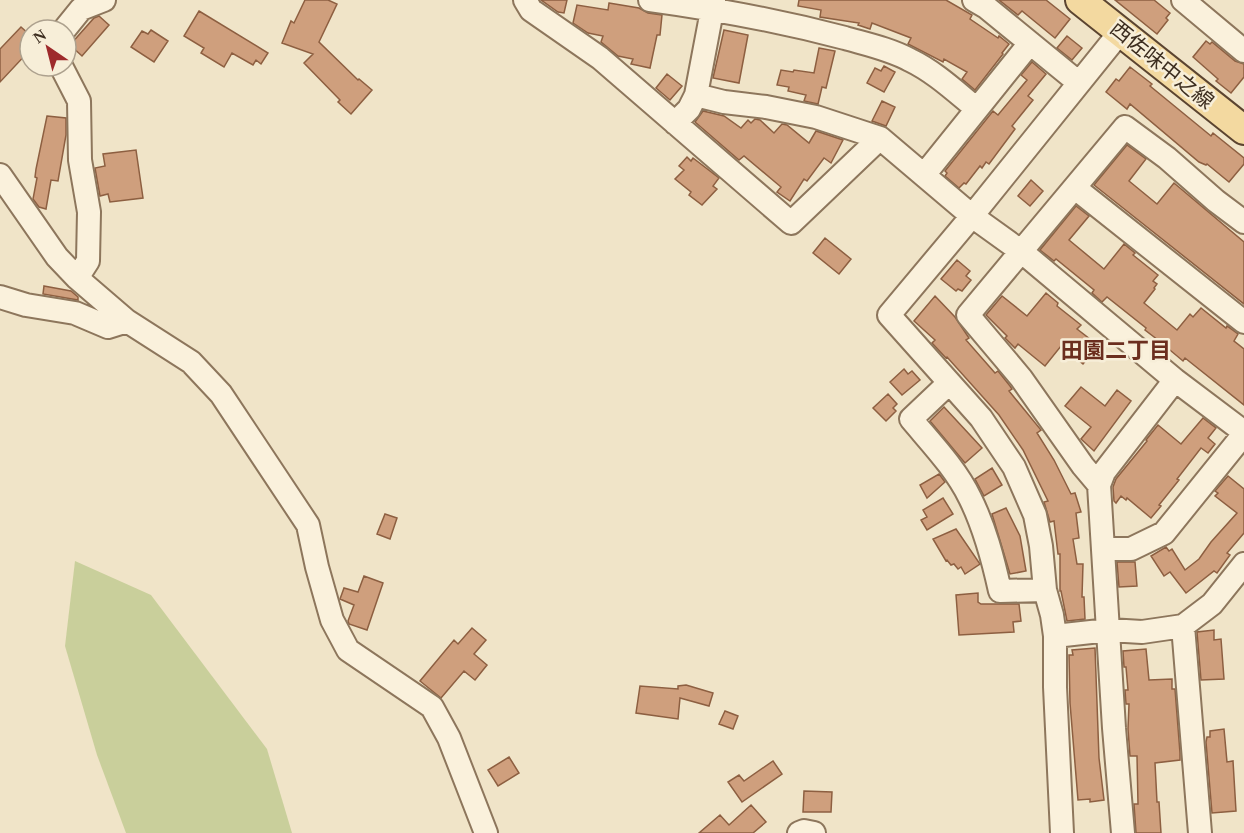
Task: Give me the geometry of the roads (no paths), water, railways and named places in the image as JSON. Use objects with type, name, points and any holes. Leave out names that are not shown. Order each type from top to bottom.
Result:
[{"type":"main road","name":"西佐味中之線","points":[[1080,0],[1244,130]]},
{"type":"street","points":[[74,18],[81,9],[104,0]]},
{"type":"street","points":[[525,0],[531,10],[600,58],[791,223],[880,138]]},
{"type":"street","points":[[650,0],[713,4],[876,47],[910,60],[944,82],[977,109]]},
{"type":"street","points":[[974,0],[1079,83]]},
{"type":"street","points":[[1191,2],[1244,51]]},
{"type":"street","points":[[675,123],[689,110],[696,95],[713,4]]},
{"type":"street","points":[[1062,833],[1054,687],[1055,636],[1045,590],[1041,546],[1035,515],[1014,467],[981,418],[889,315],[1121,32]]},
{"type":"street","points":[[924,175],[1030,43]]},
{"type":"street","points":[[68,78],[80,101],[80,160],[89,212],[88,261],[77,278]]},
{"type":"street","points":[[696,95],[724,102],[766,107],[816,117],[880,138],[972,216],[1022,252],[1175,380],[1244,433],[1164,533],[1131,549],[1103,549]]},
{"type":"street","points":[[1099,484],[1083,466],[1021,378],[968,315],[1125,127],[1167,158],[1244,222]]},
{"type":"street","points":[[0,175],[57,257],[77,278],[127,321],[191,362],[221,394],[308,525],[332,620],[348,650],[432,707],[448,738],[486,833]]},
{"type":"street","points":[[1075,188],[1244,322]]},
{"type":"street","points":[[0,297],[26,305],[75,313],[108,327],[127,321]]},
{"type":"street","points":[[1123,833],[1099,484],[1104,472],[1175,380]]},
{"type":"street","points":[[950,383],[911,419],[944,458],[969,497],[990,549],[1000,591],[1045,590]]},
{"type":"street","points":[[1055,636],[1109,630],[1142,633],[1184,626],[1212,604],[1244,564]]},
{"type":"street","points":[[1184,626],[1200,833]]},
{"type":"street","points":[[799,833],[804,831],[814,833]]},
{"type":"district","name":"田園二丁目","points":[[1116,350]]}]
